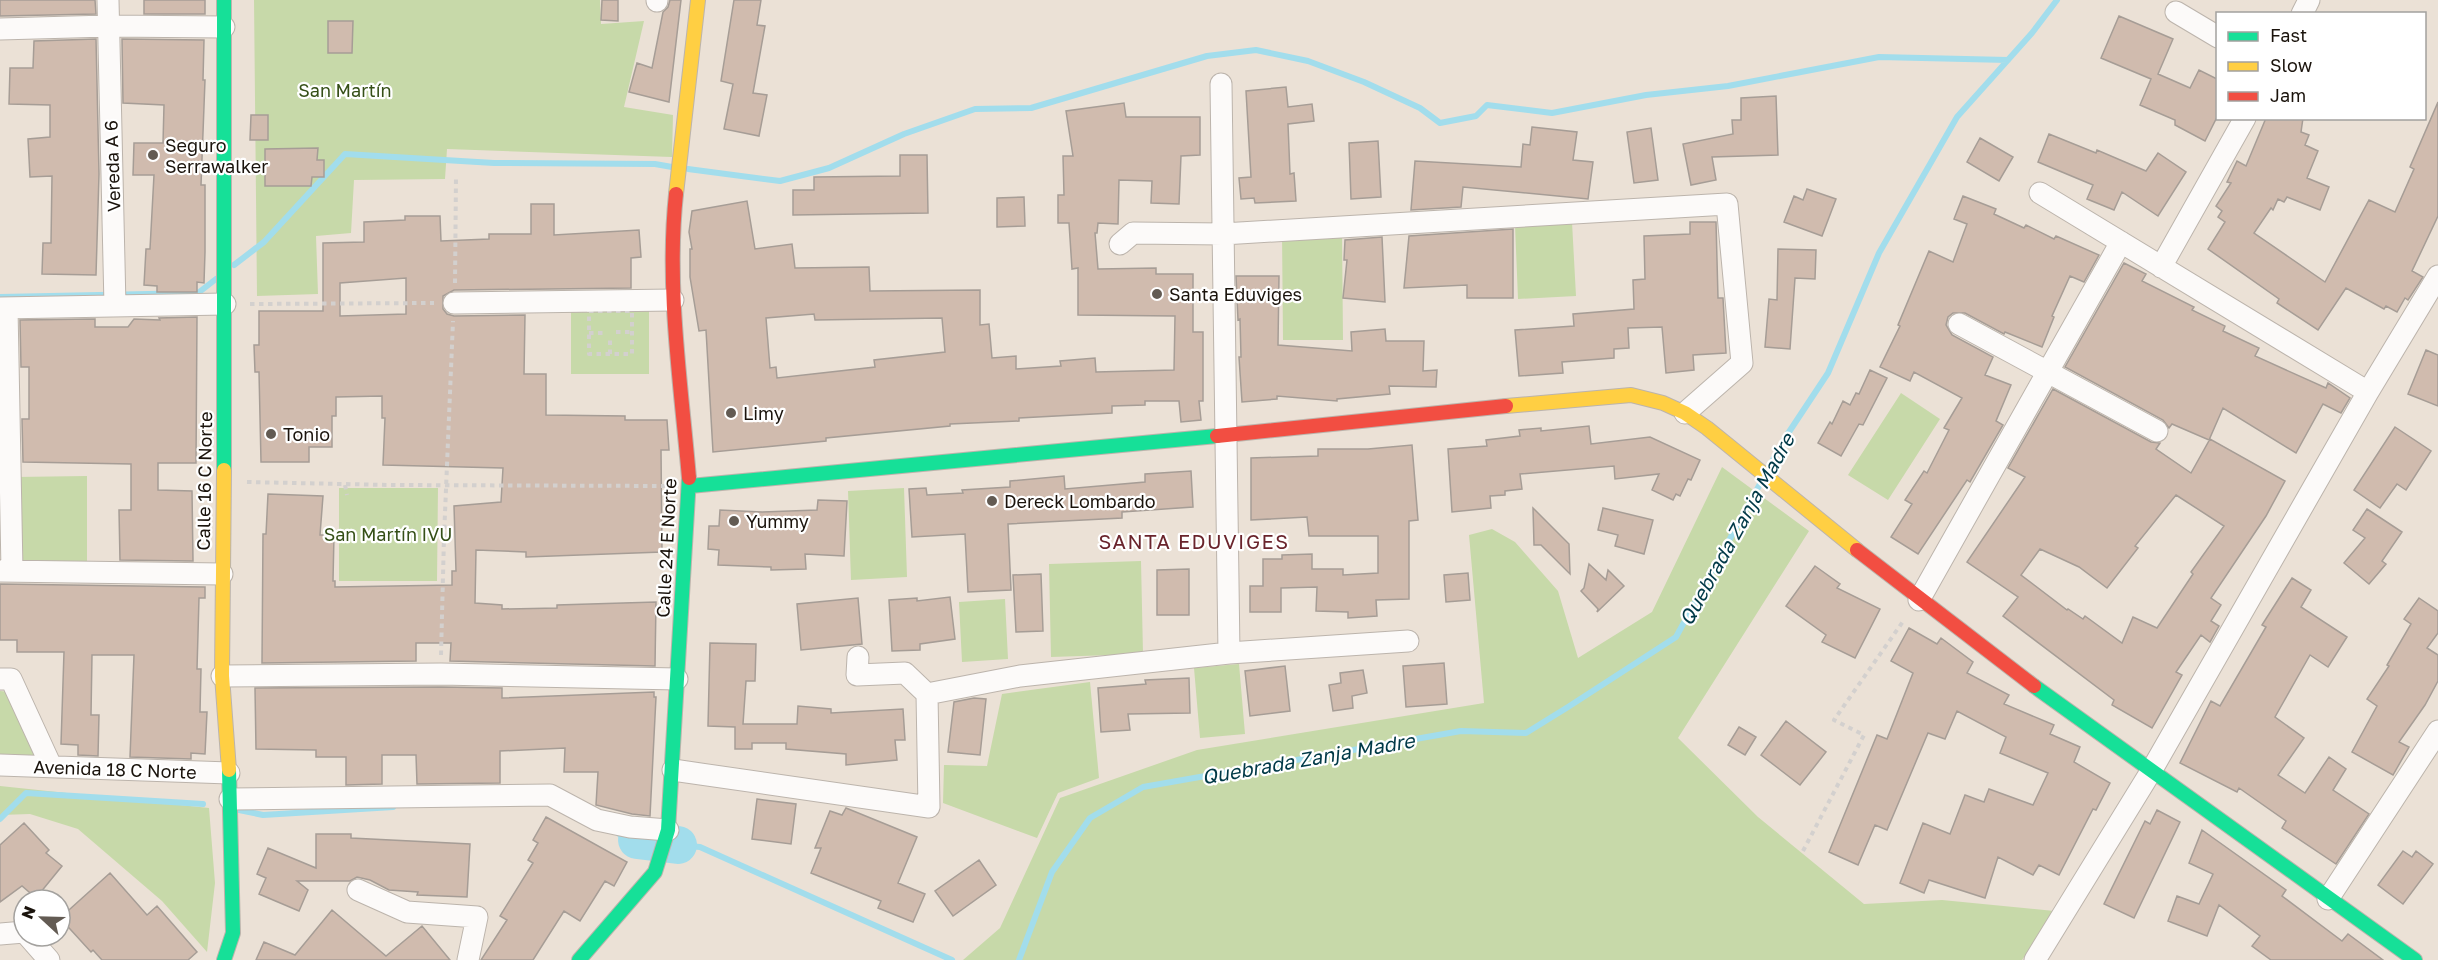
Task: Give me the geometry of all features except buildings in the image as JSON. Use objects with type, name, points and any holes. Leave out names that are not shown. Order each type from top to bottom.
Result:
[{"type":"street","name":"Vereda A 6","points":[[108,0],[115,305]]},
{"type":"street","name":"Calle 16 C Norte","points":[[224,0],[225,296],[222,676],[229,773],[233,933],[224,960]]},
{"type":"street","name":"Calle 24 E Norte","points":[[579,960],[655,872],[668,833],[690,486],[673,300],[672,231],[698,0]]},
{"type":"street","points":[[2176,12],[2216,36]]},
{"type":"street","points":[[0,29],[108,26],[224,27]]},
{"type":"street","points":[[1221,84],[1229,653]]},
{"type":"street","points":[[2161,267],[2244,120]]},
{"type":"street","points":[[2040,193],[2368,392]]},
{"type":"street","points":[[1120,244],[1133,233],[1223,234],[1727,204],[1742,363],[1684,413]]},
{"type":"street","points":[[1919,600],[2121,243]]},
{"type":"street","points":[[2035,960],[2150,773],[2368,392],[2438,276]]},
{"type":"street","points":[[222,574],[6,571],[4,308],[115,305],[225,296]]},
{"type":"street","points":[[454,303],[673,300]]},
{"type":"street","points":[[1959,324],[2157,431]]},
{"type":"street","points":[[690,486],[1572,399],[1631,395],[1663,403],[1707,428],[1919,600],[2150,773],[2415,960]]},
{"type":"street","points":[[927,694],[1020,676],[1229,653],[1408,641]]},
{"type":"street","points":[[673,770],[929,807],[927,694],[905,673],[858,675],[858,657]]},
{"type":"street","points":[[222,676],[441,674],[677,679]]},
{"type":"street","points":[[0,679],[11,679],[51,766]]},
{"type":"street","points":[[2328,899],[2438,731]]},
{"type":"street","name":"Avenida 18 C Norte","points":[[0,765],[229,773]]},
{"type":"street","points":[[230,799],[550,795],[597,820],[668,833]]},
{"type":"street","points":[[358,890],[407,912],[477,917],[468,960]]},
{"type":"street","points":[[38,948],[49,960]]},
{"type":"path","points":[[441,674],[454,303],[456,176]]},
{"type":"path","points":[[225,296],[454,303]]},
{"type":"path","points":[[589,311],[632,311],[632,332],[632,354],[589,354],[589,311]]},
{"type":"path","points":[[616,332],[632,332]]},
{"type":"path","points":[[590,333],[603,333]]},
{"type":"path","points":[[610,339],[610,354]]},
{"type":"path","points":[[222,481],[690,486]]},
{"type":"path","points":[[345,484],[347,495]]},
{"type":"path","points":[[1803,851],[1864,735],[1834,720],[1919,600]]},
{"type":"green space","name":"San Martín","points":[[254,0],[600,0],[601,24],[644,21],[624,107],[673,115],[672,157],[447,149],[445,179],[354,180],[351,233],[316,236],[318,294],[257,296]]},
{"type":"green space","points":[[1572,222],[1576,296],[1518,299],[1515,225]]},
{"type":"green space","points":[[1282,232],[1342,232],[1343,340],[1283,340]]},
{"type":"green space","points":[[571,308],[649,308],[649,374],[571,374]]},
{"type":"green space","points":[[1901,393],[1940,419],[1888,500],[1848,475]]},
{"type":"green space","points":[[1722,467],[1809,531],[1678,738],[1758,817],[1864,904],[1942,900],[2054,911],[2022,960],[963,960],[1000,928],[1060,798],[1197,750],[1484,703],[1469,535],[1492,529],[1515,542],[1558,591],[1578,658],[1652,612]]},
{"type":"green space","points":[[87,476],[87,565],[16,566],[15,477]]},
{"type":"green space","name":"San Martín IVU","points":[[339,488],[438,488],[437,581],[339,581]]},
{"type":"green space","points":[[904,488],[907,577],[851,580],[848,491]]},
{"type":"green space","points":[[1141,561],[1143,654],[1051,657],[1049,564]]},
{"type":"green space","points":[[1005,599],[1008,659],[962,662],[959,602]]},
{"type":"green space","points":[[1239,664],[1245,734],[1200,738],[1194,668]]},
{"type":"green space","points":[[1090,682],[1099,778],[1058,793],[1037,838],[943,803],[944,765],[987,766],[1002,694]]},
{"type":"green space","points":[[0,691],[10,692],[42,763],[0,759]]},
{"type":"green space","points":[[0,786],[209,808],[215,883],[207,952],[162,901],[78,829],[30,814],[0,815]]},
{"type":"waterway","name":"Quebrada Zanja Madre","points":[[1768,469],[1785,438],[1828,373],[1879,253],[1957,117],[2032,33],[2057,0]]},
{"type":"waterway","points":[[688,169],[780,181],[829,168],[904,134],[975,109],[1031,108],[1207,56],[1256,50],[1308,61],[1364,82],[1420,108],[1440,123],[1476,116],[1487,105],[1552,113],[1646,95],[1728,86],[1879,57],[2008,60]]},
{"type":"waterway","points":[[234,265],[264,242],[345,154],[494,163],[655,164],[672,167]]},
{"type":"waterway","points":[[0,297],[198,293],[216,279]]},
{"type":"waterway","name":"Quebrada Zanja Madre","points":[[1019,960],[1052,872],[1090,818],[1143,787],[1461,731],[1526,733],[1568,707],[1676,637],[1760,484]]},
{"type":"waterway","points":[[0,819],[26,793],[203,804]]},
{"type":"waterway","points":[[239,810],[263,815],[393,807]]},
{"type":"waterway","points":[[619,834],[637,840]]},
{"type":"waterway","points":[[637,840],[678,845]]},
{"type":"waterway","points":[[678,845],[700,847],[952,960]]},
{"type":"traffic: fast","points":[[224,0],[224,470]]},
{"type":"traffic: fast","points":[[690,486],[1217,436]]},
{"type":"traffic: fast","points":[[579,960],[655,872],[668,830],[689,478]]},
{"type":"traffic: fast","points":[[2034,686],[2415,960]]},
{"type":"traffic: fast","points":[[224,960],[233,933],[229,770]]},
{"type":"traffic: slow","points":[[676,194],[698,0]]},
{"type":"traffic: slow","points":[[1506,406],[1631,395],[1663,403],[1685,413],[1707,428],[1857,550]]},
{"type":"traffic: slow","points":[[224,470],[222,676],[229,770]]},
{"type":"traffic: jam","points":[[676,194],[673,229],[674,300],[689,478]]},
{"type":"traffic: jam","points":[[1217,436],[1506,406]]},
{"type":"traffic: jam","points":[[1857,550],[2034,686]]},
{"type":"place","name":"Seguro Serrawalker","points":[[153,155]]},
{"type":"place","name":"Santa Eduviges","points":[[1157,294]]},
{"type":"place","name":"Limy","points":[[731,413]]},
{"type":"place","name":"Tonio","points":[[271,434]]},
{"type":"place","name":"Dereck Lombardo","points":[[992,501]]},
{"type":"place","name":"Yummy","points":[[734,521]]},
{"type":"district","name":"SANTA EDUVIGES","points":[[1194,541]]}]
